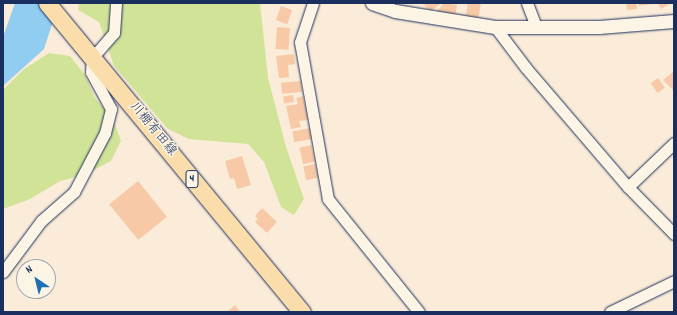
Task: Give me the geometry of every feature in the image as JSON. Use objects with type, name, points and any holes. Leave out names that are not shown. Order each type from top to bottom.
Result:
[{"type":"main road","name":"川棚有田線","points":[[47,3],[302,312]]},
{"type":"street","points":[[3,272],[41,221],[74,192],[105,133],[111,109],[91,72],[87,52],[114,33],[116,3]]},
{"type":"street","points":[[313,3],[300,42],[328,199],[419,312]]},
{"type":"street","points":[[372,3],[395,11],[495,27],[599,27],[674,21]]},
{"type":"street","points":[[527,3],[536,27]]},
{"type":"street","points":[[495,27],[526,68],[628,187],[674,234]]},
{"type":"street","points":[[628,187],[674,143]]},
{"type":"street","points":[[610,312],[674,281]]},
{"type":"green space","points":[[79,3],[260,3],[268,78],[286,147],[304,199],[294,215],[281,207],[264,162],[248,144],[189,139],[168,129],[114,66],[99,22],[78,10]]},
{"type":"green space","points":[[49,53],[70,56],[85,75],[95,98],[113,119],[121,141],[111,161],[84,175],[60,181],[30,199],[3,209],[3,90],[24,69]]},
{"type":"water","points":[[15,3],[59,3],[44,49],[3,86],[3,37]]},
{"type":"building","points":[[423,3],[441,3],[430,12]]},
{"type":"building","points":[[444,3],[457,5],[455,18],[434,15]]},
{"type":"building","points":[[468,3],[481,3],[478,21],[465,19]]},
{"type":"building","points":[[626,3],[636,3],[637,9],[627,10]]},
{"type":"building","points":[[639,3],[653,3],[653,4],[639,6]]},
{"type":"building","points":[[658,3],[671,3],[661,9]]},
{"type":"building","points":[[281,6],[292,10],[287,24],[276,20]]},
{"type":"building","points":[[277,27],[290,28],[288,50],[275,49]]},
{"type":"building","points":[[294,54],[295,64],[288,65],[289,77],[279,78],[276,56]]},
{"type":"building","points":[[674,71],[674,89],[673,90],[663,80]]},
{"type":"building","points":[[658,78],[665,88],[658,93],[651,83]]},
{"type":"building","points":[[301,81],[302,92],[282,94],[281,83]]},
{"type":"building","points":[[293,95],[294,102],[284,103],[283,96]]},
{"type":"building","points":[[303,96],[308,120],[299,121],[301,127],[291,129],[286,106],[298,104],[296,98]]},
{"type":"building","points":[[311,128],[313,139],[294,142],[292,131]]},
{"type":"building","points":[[311,145],[315,162],[303,164],[299,148]]},
{"type":"building","points":[[242,156],[251,185],[237,189],[234,178],[230,179],[225,161]]},
{"type":"building","points":[[315,164],[318,178],[306,180],[303,166]]},
{"type":"building","points":[[138,181],[167,217],[138,240],[109,204]]},
{"type":"building","points":[[262,208],[277,222],[267,233],[255,222],[258,219],[255,216]]},
{"type":"building","points":[[235,305],[240,312],[227,312]]}]
